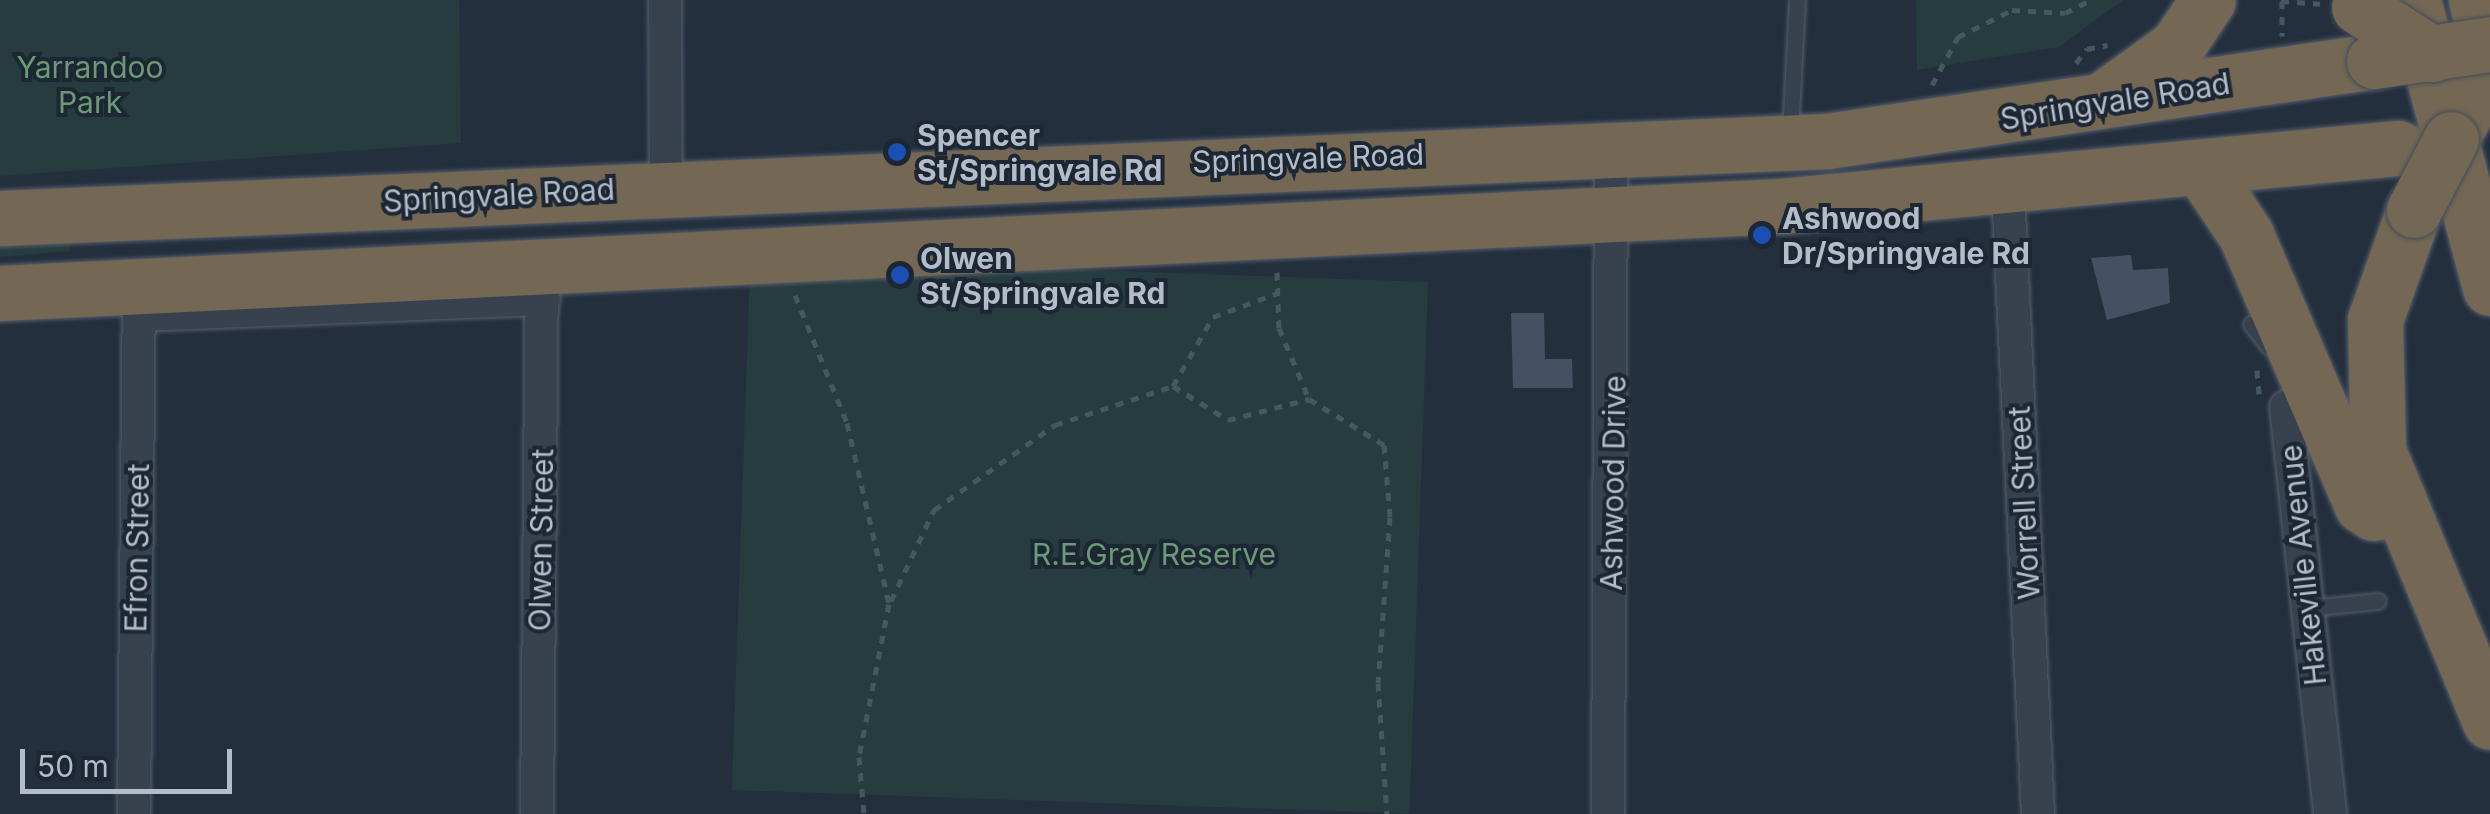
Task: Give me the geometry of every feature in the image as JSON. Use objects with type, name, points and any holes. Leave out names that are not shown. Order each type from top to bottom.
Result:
[{"type":"highway","points":[[2094,105],[2176,46],[2208,0]]},
{"type":"highway","points":[[2412,0],[2485,269]]},
{"type":"highway","points":[[2476,0],[2483,89],[2414,210],[2375,320],[2370,388],[2378,451],[2410,537],[2490,722]]},
{"type":"highway","points":[[2355,4],[2432,54]]},
{"type":"highway","name":"Springvale Road","points":[[0,218],[1789,143],[2094,105],[2432,54],[2483,89]]},
{"type":"highway","points":[[0,293],[140,299],[542,282],[2008,192],[2398,148],[2483,89]]},
{"type":"highway","points":[[2202,169],[2246,234],[2362,505],[2410,537]]},
{"type":"street","points":[[665,0],[666,188]]},
{"type":"street","name":"Ashwood Drive","points":[[1608,814],[1615,215],[1612,152]]},
{"type":"street","name":"Worrell Street","points":[[2008,192],[2038,814]]},
{"type":"street","name":"Olwen Street","points":[[537,814],[542,282]]},
{"type":"street","name":"Efron Street","points":[[134,814],[140,299]]},
{"type":"street","name":"Hakeville Avenue","points":[[2284,400],[2330,814]]},
{"type":"lane","points":[[1789,143],[1798,0]]},
{"type":"lane","points":[[2251,324],[2274,362]]},
{"type":"lane","points":[[2308,608],[2378,601]]},
{"type":"path","points":[[1932,77],[1958,37],[2012,10],[2064,13],[2090,0]]},
{"type":"path","points":[[1277,266],[1279,328],[1309,399],[1384,444],[1390,516],[1378,684],[1388,814]]},
{"type":"path","points":[[794,291],[847,423],[889,604]]},
{"type":"path","points":[[864,814],[859,757],[889,604],[934,510],[1056,425],[1173,386],[1213,316],[1278,292]]},
{"type":"path","points":[[1173,386],[1228,420],[1309,399]]},
{"type":"green space","name":"Yarrandoo Park","points":[[0,0],[459,0],[461,143],[0,176]]},
{"type":"green space","points":[[1916,0],[2123,0],[2059,47],[1917,70]]},
{"type":"green space","points":[[69,239],[70,251],[0,257],[0,241]]},
{"type":"green space","name":"R.E.Gray Reserve","points":[[750,258],[1428,282],[1409,814],[732,790]]},
{"type":"building","points":[[2131,255],[2133,270],[2168,268],[2170,303],[2107,320],[2091,258]]},
{"type":"building","points":[[1511,313],[1544,313],[1545,359],[1572,359],[1573,388],[1513,388]]},
{"type":"place","name":"Spencer St/Springvale Rd","points":[[897,152]]},
{"type":"place","name":"Ashwood Dr/Springvale Rd","points":[[1762,235]]},
{"type":"place","name":"Olwen St/Springvale Rd","points":[[900,275]]}]
